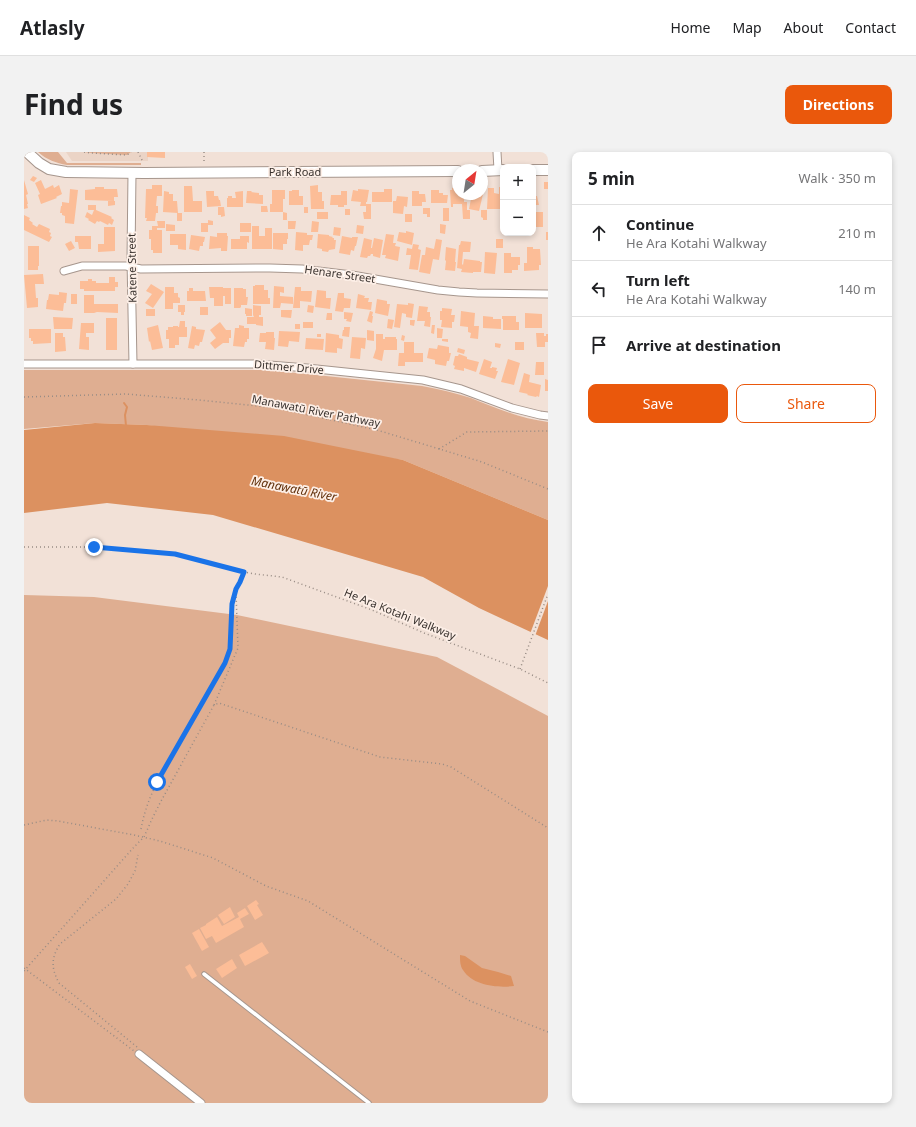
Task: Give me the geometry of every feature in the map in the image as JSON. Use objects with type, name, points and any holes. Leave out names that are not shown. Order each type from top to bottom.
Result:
[{"type":"main road","name":"Park Road","points":[[27,152],[39,163],[49,169],[58,171],[132,173],[452,171]]},
{"type":"main road","points":[[488,171],[500,170]]},
{"type":"main road","points":[[536,170],[548,170]]},
{"type":"street","points":[[497,152],[500,170]]},
{"type":"street","name":"Katene Street","points":[[132,173],[133,364]]},
{"type":"street","name":"Henare Street","points":[[64,271],[82,266],[126,266],[140,269],[302,269],[352,275],[438,290],[495,294],[548,294]]},
{"type":"street","name":"Dittmer Drive","points":[[24,364],[257,364],[307,368],[423,380],[462,389],[512,408],[548,416]]},
{"type":"street","points":[[138,1054],[201,1103]]},
{"type":"lane","points":[[204,974],[369,1103]]},
{"type":"path","points":[[84,152],[91,154],[127,155],[131,152]]},
{"type":"path","points":[[138,152],[143,162]]},
{"type":"path","points":[[204,152],[204,173]]},
{"type":"path","name":"Manawatū River Pathway","points":[[24,397],[126,394],[277,408],[377,430],[482,462],[548,490]]},
{"type":"path","points":[[439,449],[467,432],[548,431]]},
{"type":"path","name":"He Ara Kotahi Walkway","points":[[24,547],[94,547],[175,554],[244,572],[282,577],[372,610],[424,633],[520,669],[548,683]]},
{"type":"path","points":[[141,829],[144,814],[157,782],[225,663],[230,649],[232,604],[236,589],[244,572]]},
{"type":"path","points":[[138,855],[135,871],[128,884],[116,899],[60,944],[53,959],[53,967],[55,976],[60,983],[139,1048],[138,1054],[25,970],[144,837],[154,814],[214,705],[238,648],[236,589]]},
{"type":"path","points":[[520,669],[548,594]]},
{"type":"path","points":[[214,705],[220,703],[380,757],[442,764],[451,767],[548,828]]},
{"type":"path","points":[[24,825],[51,820],[167,842],[205,855],[266,886],[308,901],[470,1001],[548,1032]]},
{"type":"shaded area","points":[[38,152],[58,152],[67,163],[141,163],[141,165],[67,165],[52,161]]},
{"type":"shaded area","points":[[66,152],[148,152],[148,161],[72,161]]},
{"type":"shaded area","points":[[84,152],[131,152],[127,155]]},
{"type":"shaded area","points":[[24,370],[268,370],[422,386],[459,394],[518,416],[548,422],[548,520],[403,460],[147,425],[95,423],[24,429]]},
{"type":"shaded area","points":[[24,595],[94,597],[237,615],[437,657],[548,716],[548,1103],[24,1103]]},
{"type":"water","name":"Manawatū River","points":[[95,423],[147,425],[284,436],[403,460],[548,520],[548,640],[479,608],[423,577],[213,515],[107,503],[24,513],[24,430]]},
{"type":"water","points":[[460,955],[465,956],[482,968],[511,976],[514,986],[501,987],[486,985],[473,980],[462,968],[460,963]]},
{"type":"pier","points":[[548,586],[548,601],[535,636],[530,634]]},
{"type":"building","points":[[147,152],[165,152],[165,158],[147,157]]},
{"type":"building","points":[[33,176],[37,178],[34,182],[30,180]]},
{"type":"building","points":[[24,180],[28,194],[26,195],[28,208],[24,209]]},
{"type":"building","points":[[41,180],[45,189],[53,185],[54,188],[59,185],[62,194],[56,197],[57,198],[41,204],[38,195],[40,194],[35,183]]},
{"type":"building","points":[[544,182],[548,182],[548,189],[544,189]]},
{"type":"building","points":[[152,185],[162,185],[162,196],[157,196],[156,206],[158,206],[158,213],[156,213],[155,221],[146,221],[146,189],[152,189]]},
{"type":"building","points":[[318,185],[318,192],[322,192],[324,209],[311,209],[310,186]]},
{"type":"building","points":[[184,186],[192,186],[193,201],[202,201],[202,212],[184,212]]},
{"type":"building","points":[[95,187],[117,189],[118,197],[114,197],[114,201],[85,200],[85,190],[95,189]]},
{"type":"building","points":[[500,187],[500,209],[487,209],[488,188],[494,188],[494,193],[499,194]]},
{"type":"building","points":[[70,189],[78,190],[74,224],[65,223],[65,216],[60,213],[62,202],[69,203]]},
{"type":"building","points":[[358,189],[369,190],[366,206],[360,206],[361,202],[351,201],[353,190],[358,191]]},
{"type":"building","points":[[384,189],[392,189],[392,202],[372,202],[372,192],[384,192]]},
{"type":"building","points":[[272,190],[285,190],[283,212],[270,212],[270,204],[272,204]]},
{"type":"building","points":[[299,190],[299,196],[303,196],[303,205],[289,205],[289,191]]},
{"type":"building","points":[[431,190],[439,190],[439,193],[448,195],[447,203],[431,203]]},
{"type":"building","points":[[450,190],[452,190],[452,200],[464,200],[464,202],[467,202],[467,210],[470,210],[470,219],[463,219],[462,204],[453,204],[453,207],[451,207]]},
{"type":"building","points":[[164,191],[169,192],[169,194],[173,194],[173,201],[177,201],[178,213],[163,212]]},
{"type":"building","points":[[206,191],[214,191],[214,196],[218,196],[221,206],[207,207]]},
{"type":"building","points":[[243,191],[243,207],[227,207],[228,196],[236,198],[235,192]]},
{"type":"building","points":[[247,191],[252,191],[251,192],[263,195],[263,204],[246,203]]},
{"type":"building","points":[[341,191],[347,191],[347,205],[344,205],[344,207],[338,207],[338,205],[330,205],[331,195],[341,195]]},
{"type":"building","points":[[412,191],[419,191],[419,194],[425,194],[426,202],[422,202],[422,206],[412,206]]},
{"type":"building","points":[[397,196],[408,197],[407,207],[404,206],[403,214],[393,213],[393,201],[396,201]]},
{"type":"building","points":[[536,196],[537,196],[539,205],[536,205]]},
{"type":"building","points":[[471,200],[482,200],[479,211],[469,209]]},
{"type":"building","points":[[108,201],[115,201],[115,205],[108,206]]},
{"type":"building","points":[[366,204],[371,204],[371,219],[364,219],[363,212],[366,212]]},
{"type":"building","points":[[88,205],[96,205],[96,210],[112,217],[111,218],[114,220],[112,225],[109,223],[108,225],[100,221],[97,221],[95,224],[88,220],[89,219],[85,217],[87,212],[92,215],[94,210],[88,210]]},
{"type":"building","points":[[261,206],[267,206],[268,212],[261,212]]},
{"type":"building","points":[[218,207],[224,207],[225,216],[221,217],[221,215],[218,215]]},
{"type":"building","points":[[304,207],[308,207],[308,213],[304,213]]},
{"type":"building","points":[[423,208],[430,208],[430,217],[427,217],[427,214],[423,214]]},
{"type":"building","points":[[443,208],[449,208],[449,221],[443,221]]},
{"type":"building","points":[[345,209],[350,209],[350,215],[345,215]]},
{"type":"building","points":[[481,210],[487,210],[487,220],[483,220],[481,217]]},
{"type":"building","points":[[283,212],[287,213],[287,220],[283,220]]},
{"type":"building","points":[[317,212],[328,212],[328,219],[317,219]]},
{"type":"building","points":[[536,212],[543,212],[543,227],[536,227]]},
{"type":"building","points":[[177,213],[182,213],[182,221],[177,221]]},
{"type":"building","points":[[405,214],[412,214],[412,222],[405,222]]},
{"type":"building","points":[[24,215],[30,218],[29,220],[33,223],[32,224],[37,227],[39,224],[50,229],[50,236],[52,237],[49,242],[24,230]]},
{"type":"building","points":[[208,220],[213,221],[213,225],[208,225]]},
{"type":"building","points":[[157,221],[165,221],[165,228],[157,228],[157,230],[162,230],[162,253],[153,253],[153,250],[151,250],[151,239],[149,239],[149,230],[152,230],[152,226],[158,226]]},
{"type":"building","points":[[288,221],[296,221],[295,229],[288,229]]},
{"type":"building","points":[[312,221],[319,222],[318,232],[311,232]]},
{"type":"building","points":[[201,223],[208,223],[208,232],[201,232]]},
{"type":"building","points":[[240,223],[251,223],[251,232],[240,232]]},
{"type":"building","points":[[166,224],[175,225],[175,231],[166,231]]},
{"type":"building","points":[[440,224],[446,225],[445,234],[440,233]]},
{"type":"building","points":[[357,225],[364,226],[363,234],[356,233]]},
{"type":"building","points":[[252,226],[259,226],[259,236],[265,236],[265,228],[272,228],[272,249],[252,249]]},
{"type":"building","points":[[104,227],[115,227],[115,251],[98,252],[98,244],[104,244]]},
{"type":"building","points":[[334,227],[341,228],[340,236],[333,235]]},
{"type":"building","points":[[406,231],[414,233],[412,245],[397,241],[399,232],[406,233]]},
{"type":"building","points":[[296,232],[313,235],[309,245],[303,245],[303,251],[295,250]]},
{"type":"building","points":[[546,232],[548,232],[548,240],[546,240]]},
{"type":"building","points":[[217,233],[227,233],[227,251],[221,251],[221,248],[209,249],[210,236],[217,237]]},
{"type":"building","points":[[273,233],[288,233],[287,244],[283,244],[283,250],[273,249]]},
{"type":"building","points":[[170,234],[186,234],[186,250],[178,249],[178,245],[170,245]]},
{"type":"building","points":[[318,234],[333,237],[332,238],[336,240],[335,249],[329,250],[328,252],[317,248]]},
{"type":"building","points":[[386,234],[394,235],[393,243],[396,243],[395,246],[400,247],[398,261],[385,258],[386,255],[382,255]]},
{"type":"building","points":[[191,235],[205,237],[203,246],[200,246],[199,251],[189,249]]},
{"type":"building","points":[[75,236],[91,236],[91,249],[79,249],[78,242],[75,242]]},
{"type":"building","points":[[240,236],[249,236],[247,249],[231,249],[231,239],[240,239]]},
{"type":"building","points":[[342,236],[352,238],[358,237],[354,251],[351,250],[350,255],[339,253]]},
{"type":"building","points":[[364,238],[372,240],[371,248],[374,238],[383,240],[380,258],[373,256],[373,254],[367,258],[360,257]]},
{"type":"building","points":[[436,239],[442,240],[439,260],[433,259],[430,274],[419,272],[422,255],[425,255],[426,247],[434,249]]},
{"type":"building","points":[[496,239],[503,239],[503,248],[496,248]]},
{"type":"building","points":[[71,241],[75,248],[69,251],[65,244]]},
{"type":"building","points":[[461,241],[471,242],[470,252],[463,252],[462,264],[463,265],[464,259],[480,261],[482,262],[481,272],[461,272],[462,269],[457,268],[459,245]]},
{"type":"building","points":[[413,244],[419,245],[418,249],[421,250],[418,270],[409,269],[411,255],[406,255],[407,248],[412,249]]},
{"type":"building","points":[[28,246],[39,246],[38,270],[28,270]]},
{"type":"building","points":[[446,247],[456,249],[455,271],[445,270]]},
{"type":"building","points":[[527,247],[540,249],[541,265],[539,265],[539,270],[524,271],[524,263],[527,263]]},
{"type":"building","points":[[485,252],[497,253],[495,274],[484,273]]},
{"type":"building","points":[[504,253],[511,253],[511,257],[520,257],[520,265],[518,265],[518,270],[512,270],[512,273],[504,273]]},
{"type":"building","points":[[43,274],[44,284],[35,284],[38,307],[27,308],[24,275]]},
{"type":"building","points":[[109,277],[115,277],[115,282],[118,282],[118,287],[115,287],[115,291],[84,291],[84,289],[80,289],[80,281],[88,281],[88,279],[92,279],[92,281],[96,281],[96,283],[109,283]]},
{"type":"building","points":[[151,284],[164,292],[153,308],[145,303],[152,294],[146,291]]},
{"type":"building","points":[[264,285],[264,290],[268,290],[270,304],[253,304],[253,286]]},
{"type":"building","points":[[274,286],[284,287],[284,293],[280,292],[280,296],[293,297],[293,304],[281,303],[280,308],[273,308]]},
{"type":"building","points":[[165,287],[174,287],[174,293],[178,293],[178,297],[180,298],[180,303],[173,303],[173,309],[165,309]]},
{"type":"building","points":[[209,287],[231,288],[231,304],[225,304],[225,296],[223,296],[223,306],[214,306],[214,298],[210,298]]},
{"type":"building","points":[[295,287],[301,287],[301,291],[312,291],[311,302],[300,301],[300,308],[293,308]]},
{"type":"building","points":[[189,288],[193,288],[193,291],[205,291],[206,301],[187,301],[187,291],[189,291]]},
{"type":"building","points":[[234,288],[246,289],[246,297],[248,297],[247,305],[241,305],[240,308],[234,308]]},
{"type":"building","points":[[317,290],[326,291],[326,298],[331,298],[330,309],[315,307]]},
{"type":"building","points":[[59,292],[67,293],[63,311],[46,309],[49,294],[59,295]]},
{"type":"building","points":[[338,293],[344,293],[344,298],[351,299],[350,308],[344,308],[343,312],[335,311]]},
{"type":"building","points":[[71,294],[77,294],[77,304],[71,304]]},
{"type":"building","points":[[358,294],[365,296],[364,298],[369,298],[368,302],[372,302],[371,310],[356,308]]},
{"type":"building","points":[[84,295],[94,295],[94,304],[118,304],[118,313],[84,313]]},
{"type":"building","points":[[377,299],[387,301],[387,304],[390,304],[388,316],[375,313]]},
{"type":"building","points":[[408,303],[414,304],[412,318],[406,317],[406,314],[402,313],[400,328],[394,327],[397,304],[408,305]]},
{"type":"building","points":[[178,305],[185,305],[184,315],[181,315],[181,312],[178,312]]},
{"type":"building","points":[[253,305],[261,306],[261,315],[259,315],[259,317],[263,317],[263,326],[247,324],[247,317],[254,317]]},
{"type":"building","points":[[308,305],[314,306],[313,313],[307,312]]},
{"type":"building","points":[[419,306],[428,307],[427,312],[430,312],[431,317],[430,327],[424,326],[425,321],[417,321]]},
{"type":"building","points":[[200,307],[208,307],[208,315],[200,315]]},
{"type":"building","points":[[245,308],[252,309],[252,316],[246,316]]},
{"type":"building","points":[[442,308],[452,309],[451,315],[455,315],[454,322],[452,322],[452,328],[441,327],[442,320],[440,320],[440,311],[442,311]]},
{"type":"building","points":[[146,309],[155,309],[155,316],[146,316]]},
{"type":"building","points":[[281,310],[292,310],[291,318],[281,317]]},
{"type":"building","points":[[370,311],[373,312],[372,323],[367,321]]},
{"type":"building","points":[[461,311],[475,313],[474,326],[479,326],[478,339],[470,338],[471,333],[468,332],[468,327],[460,326]]},
{"type":"building","points":[[344,312],[353,313],[351,322],[344,319]]},
{"type":"building","points":[[327,313],[332,313],[332,320],[326,320]]},
{"type":"building","points":[[525,313],[542,314],[542,328],[525,328]]},
{"type":"building","points":[[483,316],[493,317],[493,319],[501,319],[501,329],[483,328]]},
{"type":"building","points":[[502,316],[516,316],[516,322],[519,322],[519,330],[503,330]]},
{"type":"building","points":[[53,317],[73,318],[72,329],[54,329]]},
{"type":"building","points":[[106,318],[117,318],[117,350],[106,350]]},
{"type":"building","points":[[388,319],[394,320],[392,329],[387,328]]},
{"type":"building","points":[[410,320],[415,320],[414,326],[410,325]]},
{"type":"building","points":[[180,321],[185,321],[185,327],[187,327],[187,337],[179,337],[179,345],[175,345],[175,348],[169,348],[169,339],[166,339],[166,330],[168,330],[168,327],[179,327]]},
{"type":"building","points":[[220,322],[226,330],[231,330],[231,338],[229,338],[229,343],[223,343],[215,349],[210,343],[216,338],[210,330]]},
{"type":"building","points":[[303,322],[313,322],[313,328],[303,328]]},
{"type":"building","points":[[81,323],[94,323],[94,333],[86,333],[86,337],[89,337],[89,350],[79,349]]},
{"type":"building","points":[[295,324],[300,324],[300,329],[295,329]]},
{"type":"building","points":[[158,325],[163,348],[152,350],[147,328]]},
{"type":"building","points":[[239,325],[244,326],[244,328],[249,328],[249,339],[245,342],[244,347],[233,346],[235,328],[239,328]]},
{"type":"building","points":[[432,325],[435,325],[434,334],[431,333]]},
{"type":"building","points":[[192,326],[196,327],[196,329],[205,330],[202,342],[200,342],[199,346],[195,345],[194,349],[188,348]]},
{"type":"building","points":[[344,327],[350,327],[349,337],[342,336]]},
{"type":"building","points":[[437,328],[443,329],[442,338],[437,338]]},
{"type":"building","points":[[29,329],[51,329],[51,343],[33,344],[31,338],[29,338]]},
{"type":"building","points":[[367,330],[374,331],[374,341],[367,340]]},
{"type":"building","points":[[279,331],[300,332],[299,342],[289,341],[288,347],[278,346]]},
{"type":"building","points":[[274,332],[274,350],[265,349],[266,342],[259,342],[260,333]]},
{"type":"building","points":[[55,333],[63,333],[63,337],[65,337],[66,351],[55,352]]},
{"type":"building","points":[[326,333],[339,335],[339,338],[343,339],[342,349],[337,348],[337,353],[325,352]]},
{"type":"building","points":[[536,333],[544,333],[544,336],[548,334],[548,342],[545,342],[545,347],[537,347]]},
{"type":"building","points":[[317,334],[321,334],[321,337],[317,337]]},
{"type":"building","points":[[376,334],[383,334],[383,339],[385,339],[385,337],[396,337],[397,339],[397,350],[384,350],[382,361],[373,358],[376,349]]},
{"type":"building","points":[[402,335],[405,336],[404,341],[401,340]]},
{"type":"building","points":[[352,337],[366,338],[365,349],[361,348],[360,359],[350,358]]},
{"type":"building","points":[[306,338],[324,339],[323,350],[305,349]]},
{"type":"building","points":[[442,339],[448,339],[448,342],[442,341]]},
{"type":"building","points":[[404,342],[414,342],[414,353],[423,353],[423,362],[405,362],[405,366],[398,366],[399,353],[404,353]]},
{"type":"building","points":[[515,342],[524,342],[524,350],[515,350]]},
{"type":"building","points":[[495,343],[501,344],[500,348],[495,347]]},
{"type":"building","points":[[438,345],[449,347],[449,353],[451,353],[446,366],[435,364],[435,360],[427,358],[429,348],[437,349]]},
{"type":"building","points":[[458,348],[465,350],[464,354],[457,352]]},
{"type":"building","points":[[459,354],[467,357],[467,359],[479,362],[476,372],[464,368],[464,371],[454,369],[455,366],[453,365],[455,356],[458,356]]},
{"type":"building","points":[[484,359],[492,362],[490,368],[497,368],[496,371],[498,371],[495,379],[479,374]]},
{"type":"building","points":[[508,359],[520,363],[514,385],[501,382]]},
{"type":"building","points":[[536,362],[544,362],[544,375],[535,375]]},
{"type":"building","points":[[524,373],[530,375],[529,382],[541,385],[539,397],[519,392]]},
{"type":"building","points":[[545,379],[548,380],[548,391],[545,391]]},
{"type":"building","points":[[256,900],[259,904],[257,905],[263,915],[255,920],[247,906]]},
{"type":"building","points":[[230,907],[235,917],[224,924],[218,915]]},
{"type":"building","points":[[245,908],[249,914],[240,919],[244,927],[216,943],[212,936],[206,939],[200,928],[217,917],[222,926],[239,917],[237,913]]},
{"type":"building","points":[[199,929],[209,947],[202,951],[192,933]]},
{"type":"building","points":[[262,942],[269,953],[245,966],[239,955]]},
{"type":"building","points":[[232,959],[237,968],[222,978],[216,969]]},
{"type":"building","points":[[190,964],[197,976],[192,979],[185,967]]},
{"type":"waterway","points":[[124,403],[127,407],[125,415],[126,426]]},
{"type":"route","points":[[94,547],[175,554],[244,572],[236,589],[232,604],[231,641],[225,663],[157,782]]}]
